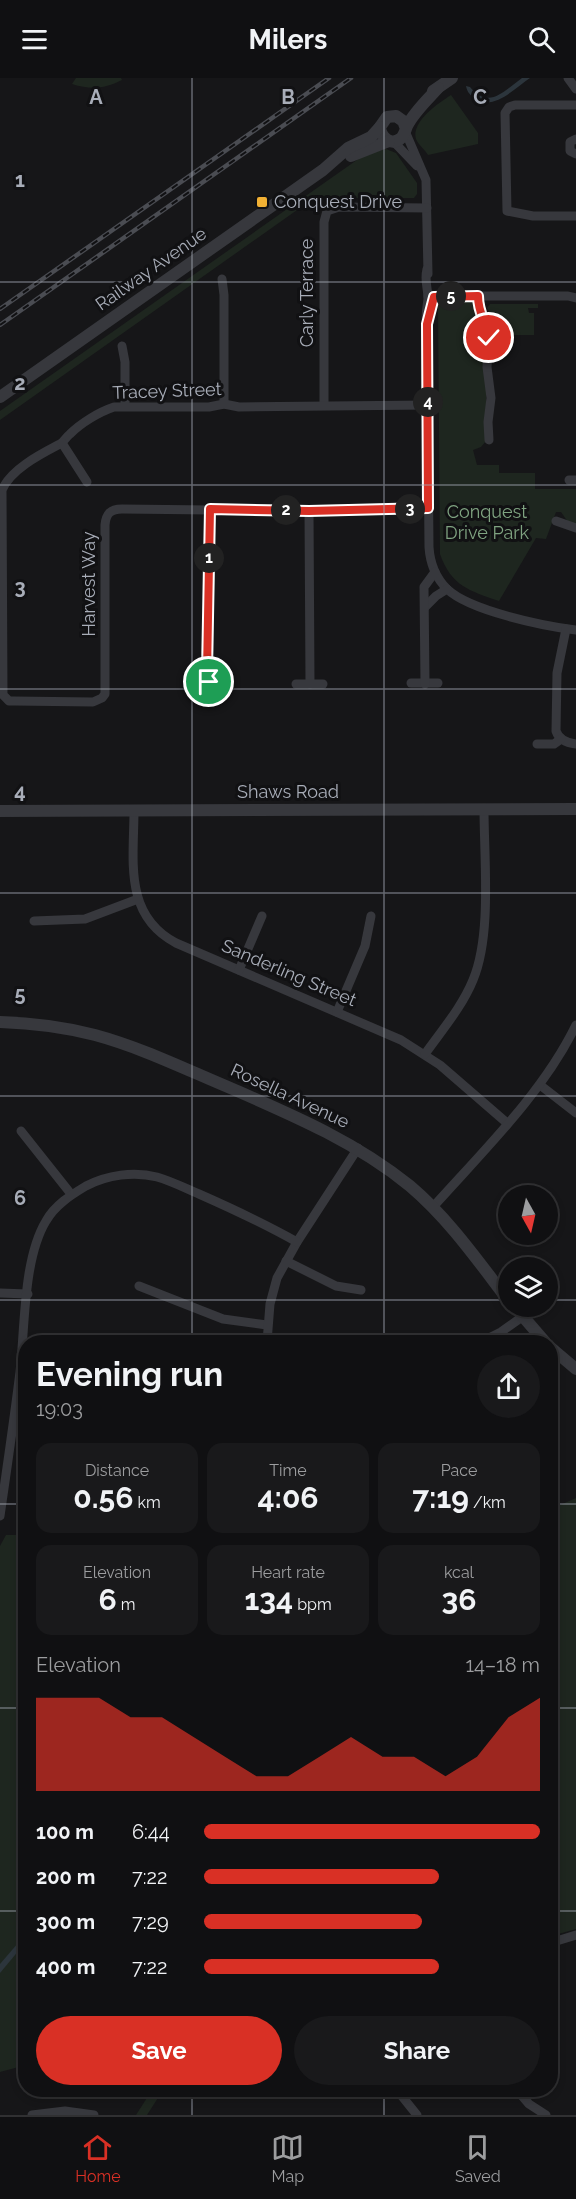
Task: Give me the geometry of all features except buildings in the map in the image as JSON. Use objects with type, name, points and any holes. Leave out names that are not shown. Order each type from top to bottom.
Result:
[{"type":"street","points":[[423,172],[381,134],[380,127],[384,119],[409,109],[452,78]]},
{"type":"street","points":[[568,78],[576,89]]},
{"type":"street","points":[[391,141],[400,139],[412,117],[438,88]]},
{"type":"street","points":[[576,105],[515,105],[509,107],[506,113],[506,148],[507,212],[533,216],[576,216]]},
{"type":"street","points":[[391,116],[403,121],[427,184],[427,269],[431,296],[425,315],[427,324],[430,556],[435,572],[447,589],[462,599],[480,607],[571,629],[557,673],[556,731],[561,739],[576,744]]},
{"type":"street","name":"Railway Avenue","points":[[0,397],[323,170],[348,148],[371,137],[380,127]]},
{"type":"street","points":[[575,138],[568,147],[576,154]]},
{"type":"street","name":"Railway Avenue","points":[[323,170],[361,151],[391,141]]},
{"type":"street","name":"Carly Terrace","points":[[324,405],[324,222],[327,211],[339,207],[427,208]]},
{"type":"street","points":[[222,279],[224,404]]},
{"type":"street","points":[[431,296],[568,296],[576,298]]},
{"type":"street","points":[[478,296],[480,315],[489,338],[487,367],[491,398],[488,422],[489,440]]},
{"type":"street","points":[[122,346],[125,362],[125,406]]},
{"type":"street","name":"Tracey Street","points":[[6,698],[2,691],[2,490],[8,479],[45,450],[62,443],[74,430],[105,410],[125,406],[428,405]]},
{"type":"street","points":[[62,443],[87,482]]},
{"type":"street","name":"Harvest Way","points":[[6,698],[14,701],[93,702],[105,694],[105,525],[106,515],[109,512],[117,509],[309,511],[428,508]]},
{"type":"street","points":[[210,509],[207,672],[212,688]]},
{"type":"street","points":[[309,511],[309,684]]},
{"type":"street","points":[[556,521],[576,528]]},
{"type":"street","points":[[424,684],[425,583],[435,572]]},
{"type":"street","points":[[424,607],[447,589]]},
{"type":"street","points":[[411,683],[438,683]]},
{"type":"street","points":[[204,697],[212,688],[223,684]]},
{"type":"street","points":[[296,684],[323,684]]},
{"type":"street","points":[[537,744],[554,744],[561,739]]},
{"type":"street","points":[[425,1054],[464,999],[481,958],[484,931],[484,809]]},
{"type":"street","name":"Shaws Road","points":[[0,811],[576,809]]},
{"type":"street","name":"Sanderling Street","points":[[134,810],[134,876],[138,899],[149,922],[168,939],[384,1032],[425,1054],[507,1123]]},
{"type":"street","points":[[34,921],[85,920],[138,899]]},
{"type":"street","points":[[239,970],[262,916]]},
{"type":"street","points":[[338,1012],[365,946],[371,916]]},
{"type":"street","name":"Rosella Avenue","points":[[0,1022],[44,1025],[79,1031],[131,1046],[303,1120],[358,1148],[397,1176],[433,1207],[498,1287]]},
{"type":"street","points":[[433,1207],[540,1085],[562,1053],[576,1025]]},
{"type":"street","points":[[540,1085],[576,1113]]},
{"type":"street","points":[[21,1131],[71,1194]]},
{"type":"street","points":[[267,1335],[270,1304],[286,1261],[358,1148]]},
{"type":"street","points":[[25,1335],[32,1254],[39,1235],[46,1220],[71,1194],[97,1180],[113,1176],[157,1177],[248,1215],[297,1242]]},
{"type":"street","points":[[286,1261],[336,1286],[361,1290]]},
{"type":"street","points":[[140,1287],[223,1319],[267,1324]]},
{"type":"street","points":[[0,1293],[28,1294]]},
{"type":"street","points":[[495,1335],[501,1332],[514,1317]]},
{"type":"street","points":[[522,1317],[539,1335]]},
{"type":"street","points":[[558,1354],[576,1369]]},
{"type":"street","points":[[0,1516],[18,1401]]},
{"type":"street","points":[[558,1940],[576,1935]]},
{"type":"street","points":[[403,2097],[417,2115]]},
{"type":"street","points":[[523,2097],[529,2104],[546,2115]]},
{"type":"street","points":[[32,2115],[65,2111],[94,2115]]},
{"type":"green space","points":[[76,78],[121,78],[122,80],[103,87],[91,88],[72,84]]},
{"type":"green space","points":[[451,95],[478,133],[478,144],[428,155],[416,139],[418,126],[427,113]]},
{"type":"green space","points":[[386,149],[396,153],[417,183],[417,194],[414,198],[314,198],[0,420],[0,411],[364,155]]},
{"type":"green space","name":"Conquest Drive Park","points":[[446,300],[474,302],[486,336],[486,441],[481,447],[473,450],[477,465],[499,465],[499,473],[535,473],[535,489],[576,489],[576,524],[568,522],[561,512],[556,512],[546,539],[536,538],[499,601],[463,586],[450,573],[440,554],[438,305]]},
{"type":"green space","points":[[490,304],[538,304],[538,308],[528,308],[529,313],[534,313],[534,335],[498,335],[496,324],[487,308]]},
{"type":"green space","points":[[576,1498],[576,1929],[558,1934],[558,1506]]},
{"type":"green space","points":[[6,1535],[18,1535],[18,2067],[0,2072],[0,1546]]},
{"type":"green space","points":[[148,2097],[159,2097],[147,2115],[136,2115]]},
{"type":"shaded area","points":[[522,78],[530,78],[503,97],[489,102],[481,102],[474,98],[466,86],[477,94],[490,98],[503,93]]},
{"type":"shaded area","points":[[18,1943],[18,1951],[0,1973],[0,1964]]},
{"type":"railway","points":[[0,309],[329,78]]},
{"type":"railway","points":[[0,325],[351,78]]},
{"type":"place","name":"Conquest Drive","points":[[262,202]]},
{"type":"route","points":[[209,682],[207,672],[210,509],[309,511],[428,508],[427,324],[434,297],[478,296],[478,309],[489,338]]}]
